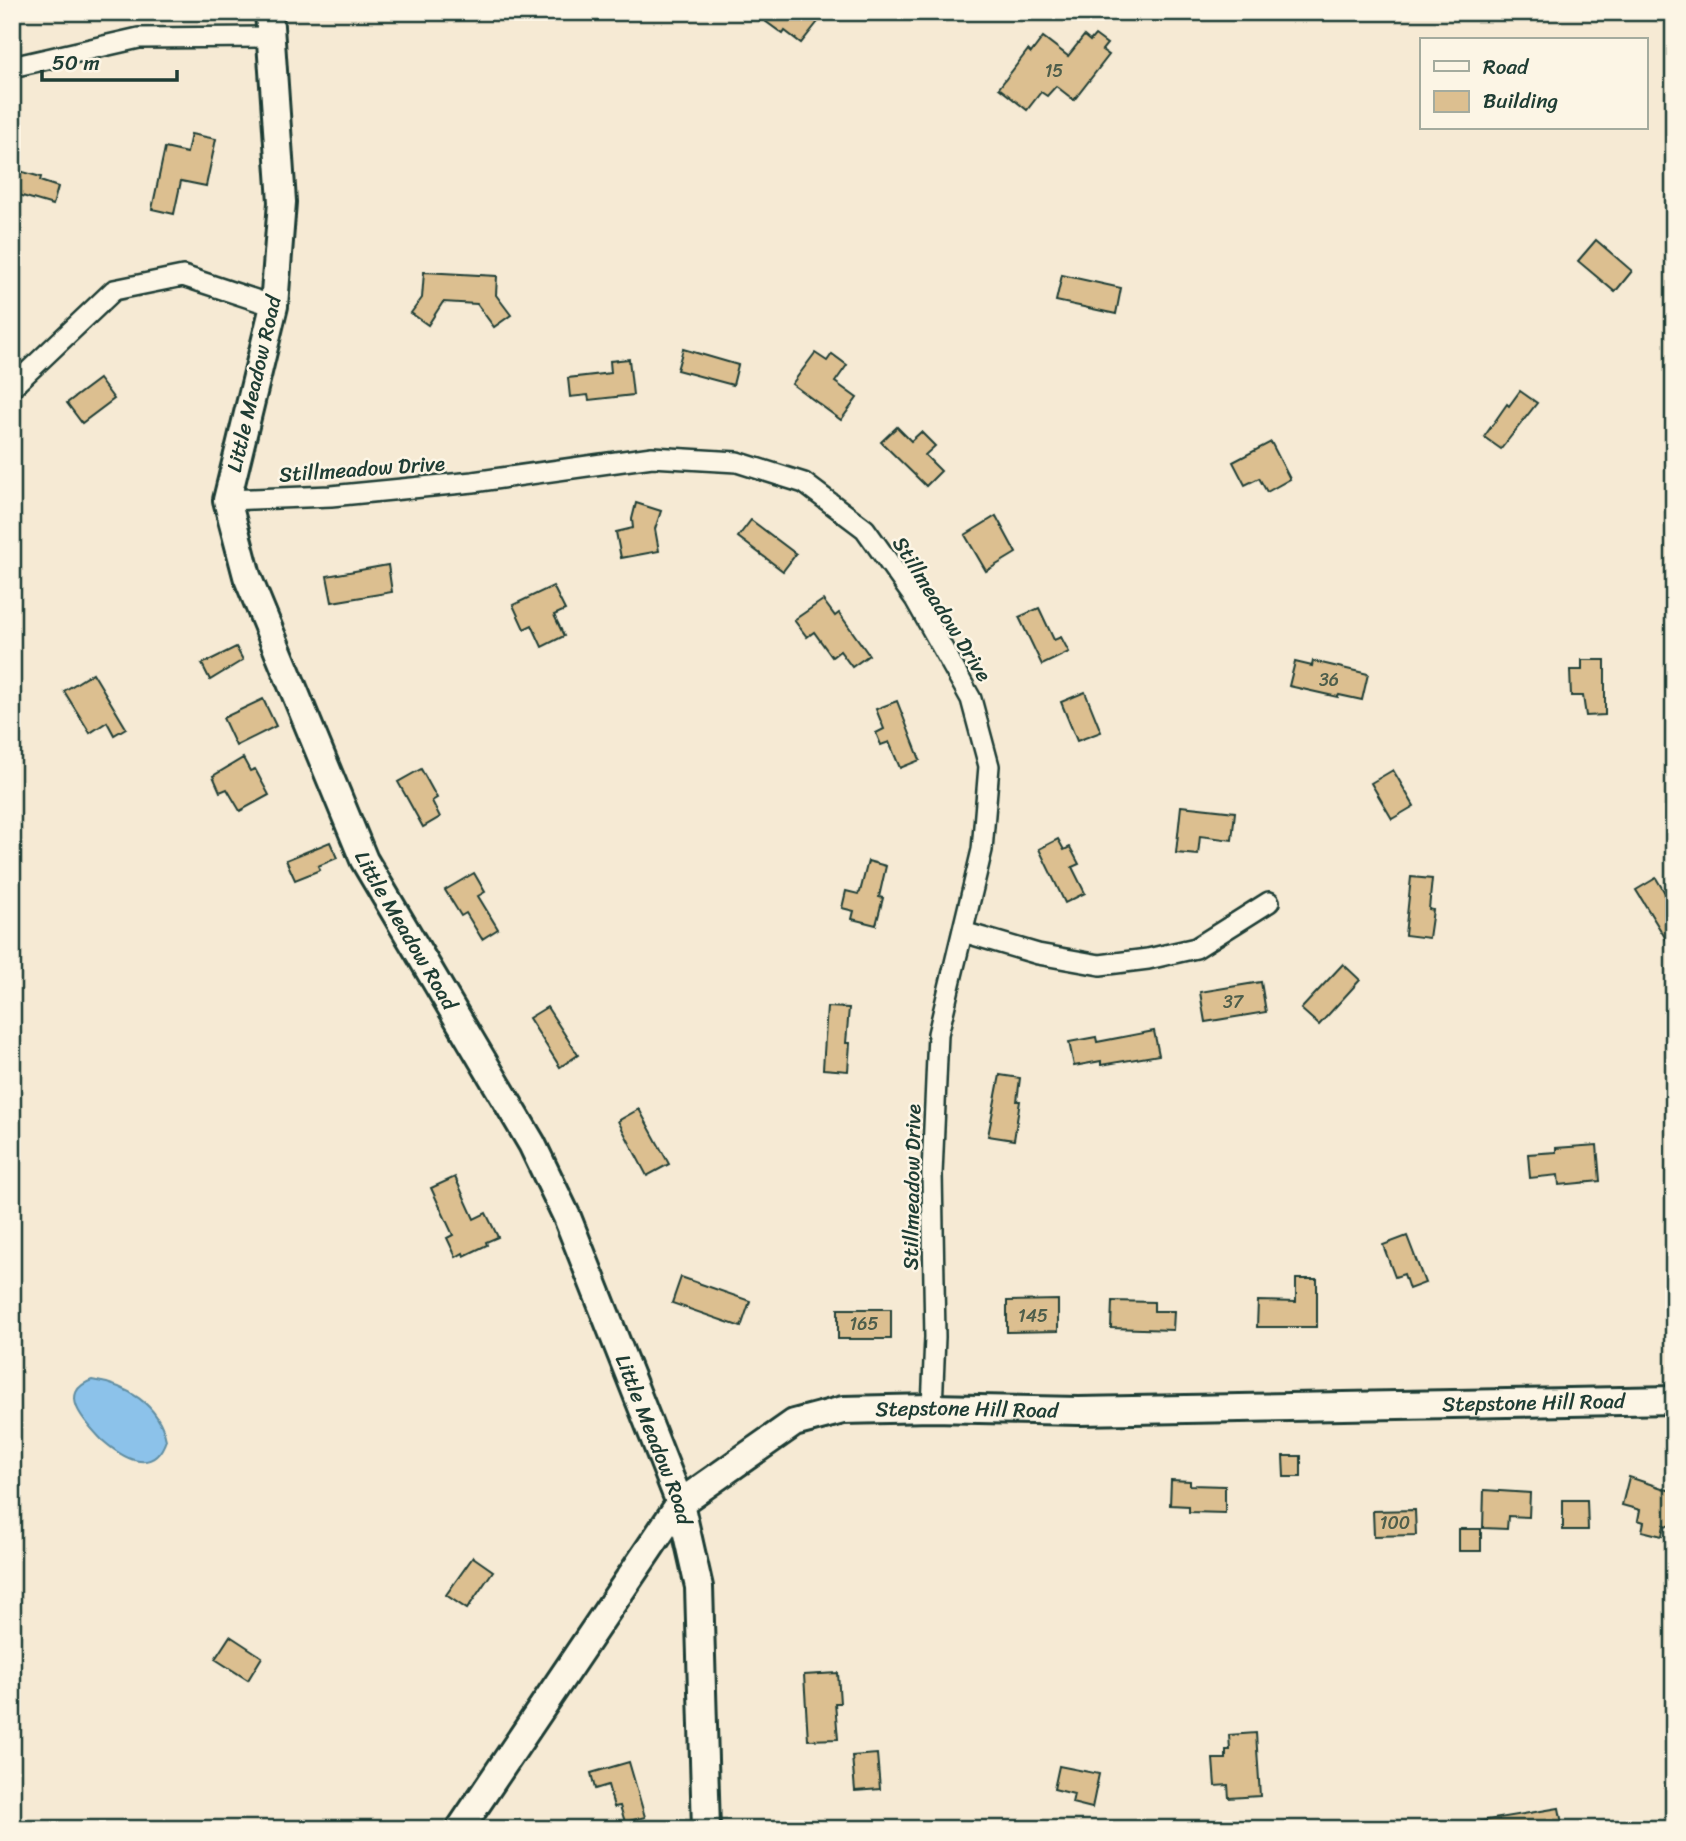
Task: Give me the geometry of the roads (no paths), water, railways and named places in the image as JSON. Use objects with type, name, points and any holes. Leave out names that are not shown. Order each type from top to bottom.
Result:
[{"type":"street","points":[[12,67],[139,38],[270,25]]},
{"type":"street","name":"Little Meadow Road","points":[[270,25],[282,202],[274,306],[227,500],[247,576],[364,860],[531,1144],[567,1217],[680,1503],[699,1587],[706,1829]]},
{"type":"street","points":[[12,387],[114,290],[183,276],[274,306]]},
{"type":"street","name":"Stillmeadow Drive","points":[[227,500],[331,496],[460,484],[652,457],[737,462],[804,483],[866,529],[915,599],[971,698],[989,766],[982,850],[939,1034],[932,1174],[935,1337],[932,1408]]},
{"type":"street","points":[[963,932],[1038,954],[1100,965],[1147,959],[1196,948],[1269,902]]},
{"type":"street","name":"Stepstone Hill Road","points":[[460,1829],[680,1503],[794,1423],[842,1410],[932,1408],[1079,1411],[1674,1400]]},
{"type":"water","points":[[92,1380],[117,1386],[139,1398],[148,1407],[162,1427],[166,1440],[160,1452],[145,1461],[136,1460],[118,1452],[101,1439],[82,1417],[75,1400],[76,1392],[81,1386]]}]
